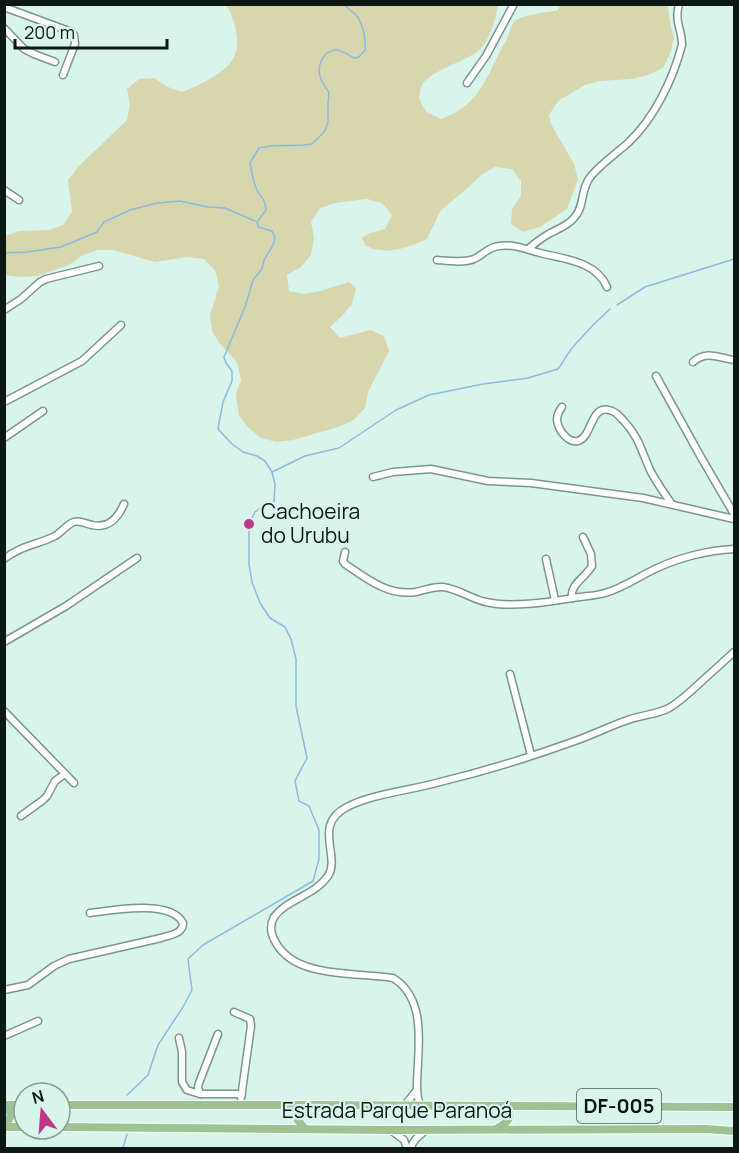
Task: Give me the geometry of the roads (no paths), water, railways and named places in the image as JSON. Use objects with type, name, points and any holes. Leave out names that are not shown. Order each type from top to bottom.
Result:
[{"type":"main road","name":"Estrada Parque Paranoá","points":[[72,1105],[735,1107]]},
{"type":"main road","points":[[305,1129],[297,1119],[299,1111],[306,1105]]},
{"type":"main road","points":[[4,1106],[11,1112],[11,1115],[4,1126]]},
{"type":"main road","points":[[495,1129],[506,1124],[509,1119],[509,1112],[504,1106]]},
{"type":"main road","name":"Estrada Parque Paranoá","points":[[72,1127],[392,1131],[495,1129],[735,1131]]},
{"type":"street","points":[[467,83],[486,56],[514,4]]},
{"type":"street","points":[[528,249],[575,218],[585,183],[591,175],[631,141],[655,110],[663,96],[682,45],[677,20],[679,4]]},
{"type":"street","points":[[4,7],[69,31],[74,35],[75,44],[63,75]]},
{"type":"street","points":[[4,27],[24,49],[56,62]]},
{"type":"street","points":[[4,190],[19,200]]},
{"type":"street","points":[[437,260],[471,260],[491,247],[514,245],[578,262],[598,274],[608,287]]},
{"type":"street","points":[[4,310],[46,279],[99,266]]},
{"type":"street","points":[[4,402],[82,361],[121,325]]},
{"type":"street","points":[[693,362],[706,354],[735,360]]},
{"type":"street","points":[[656,376],[735,514]]},
{"type":"street","points":[[562,407],[558,412],[559,427],[571,441],[583,439],[592,419],[600,411],[612,411],[618,415],[635,434],[651,472],[671,504]]},
{"type":"street","points":[[4,438],[43,411]]},
{"type":"street","points":[[373,477],[393,472],[431,469],[488,481],[531,483],[643,498],[735,519]]},
{"type":"street","points":[[4,559],[18,549],[54,536],[73,522],[78,521],[100,527],[108,524],[121,512],[124,504]]},
{"type":"street","points":[[572,598],[573,586],[592,566],[591,554],[584,537]]},
{"type":"street","points":[[345,552],[343,561],[345,564],[375,585],[393,590],[415,592],[441,587],[450,588],[483,602],[499,605],[603,593],[674,561],[735,549]]},
{"type":"street","points":[[4,642],[66,606],[137,558]]},
{"type":"street","points":[[546,559],[555,600]]},
{"type":"street","points":[[420,1106],[417,1090],[418,1022],[412,999],[402,984],[393,978],[326,971],[301,965],[284,955],[273,939],[271,924],[276,914],[311,892],[328,876],[331,867],[330,831],[335,816],[339,811],[366,800],[438,783],[531,755],[628,720],[667,709],[735,651]]},
{"type":"street","points":[[510,674],[531,755]]},
{"type":"street","points":[[4,711],[74,783]]},
{"type":"street","points":[[21,816],[44,800],[55,781],[65,774]]},
{"type":"street","points":[[4,990],[28,985],[54,966],[69,959],[167,936],[183,927],[178,916],[168,910],[154,908],[90,913]]},
{"type":"street","points":[[234,1012],[249,1019],[251,1026],[240,1104]]},
{"type":"street","points":[[4,1036],[38,1021]]},
{"type":"street","points":[[200,1094],[199,1083],[218,1034]]},
{"type":"street","points":[[178,1038],[182,1052],[182,1082],[187,1090],[200,1094],[242,1094]]},
{"type":"street","points":[[404,1106],[417,1090]]},
{"type":"street","points":[[409,1149],[418,1136],[426,1130]]},
{"type":"street","points":[[392,1131],[404,1140],[409,1149]]},
{"type":"waterway","points":[[127,1095],[148,1075],[158,1045],[192,990],[188,959],[203,945],[313,881],[319,859],[319,830],[309,806],[299,801],[295,781],[307,758],[296,706],[296,659],[285,627],[270,618],[260,603],[252,582],[249,564],[249,524],[255,512],[274,502],[275,484],[272,472],[265,461],[243,452],[218,429],[223,402],[232,381],[232,371],[224,357],[245,307],[253,280],[262,269],[275,238],[272,231],[258,227],[257,222],[266,210],[264,200],[255,185],[250,163],[259,148],[312,144],[325,131],[328,122],[329,93],[320,76],[319,67],[322,59],[331,51],[341,51],[354,58],[359,57],[365,50],[360,22],[344,4]]},
{"type":"waterway","points":[[4,253],[61,247],[97,232],[104,222],[130,210],[157,203],[180,201],[225,208],[255,221]]},
{"type":"waterway","points":[[617,305],[645,287],[734,259]]},
{"type":"waterway","points":[[272,472],[305,456],[339,448],[396,410],[429,395],[528,378],[558,369],[572,348],[610,309]]},
{"type":"waterway","points":[[123,1148],[127,1134]]},
{"type":"place","name":"Cachoeira do Urubu","points":[[249,524]]}]
